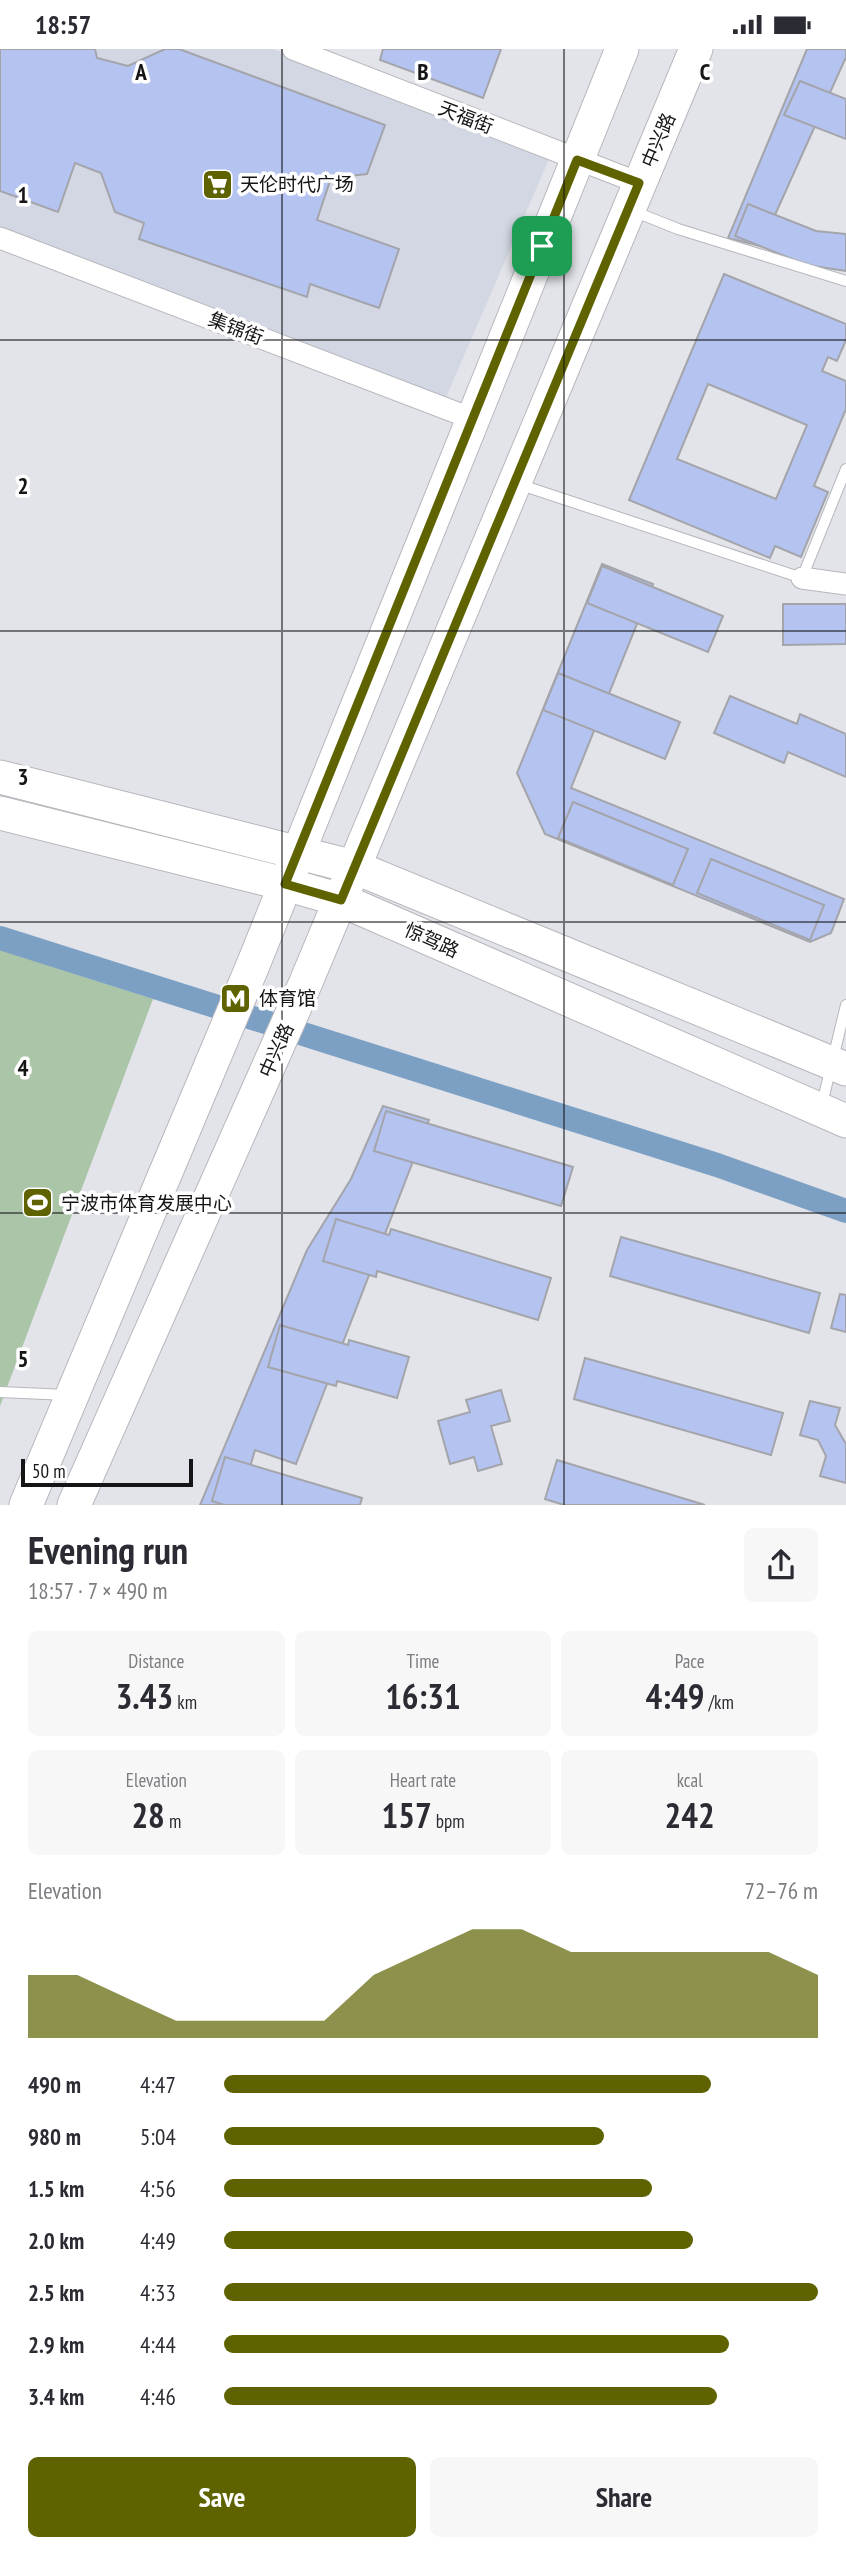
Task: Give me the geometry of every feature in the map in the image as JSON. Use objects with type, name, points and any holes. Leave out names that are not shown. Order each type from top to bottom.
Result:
[{"type":"main road","points":[[26,1504],[253,965],[622,49]]},
{"type":"main road","name":"中兴路","points":[[74,1504],[306,982],[696,49]]},
{"type":"main road","name":"惊驾路","points":[[0,777],[291,869],[341,900],[833,1115]]},
{"type":"main road","name":"惊驾路","points":[[0,813],[291,869],[354,867],[838,1066]]},
{"type":"street","name":"天福街","points":[[293,49],[577,160],[634,196]]},
{"type":"street","name":"集锦街","points":[[0,238],[473,419]]},
{"type":"street","points":[[802,578],[846,584]]},
{"type":"lane","points":[[634,196],[678,229],[846,281]]},
{"type":"lane","points":[[514,483],[802,578],[846,469]]},
{"type":"lane","points":[[833,1115],[846,1005]]},
{"type":"lane","points":[[0,1392],[72,1396]]},
{"type":"shaded area","points":[[0,49],[273,49],[550,157],[444,402],[0,232]]},
{"type":"green space","name":"宁波市体育发展中心","points":[[0,950],[153,999],[0,1406]]},
{"type":"building","name":"天伦时代广场","points":[[0,49],[95,49],[97,58],[128,66],[165,49],[179,49],[385,125],[367,174],[331,178],[317,220],[399,249],[379,308],[310,284],[307,297],[139,239],[144,223],[115,212],[101,173],[75,163],[58,212],[0,191]]},
{"type":"building","points":[[383,49],[501,49],[483,98],[380,60]]},
{"type":"building","points":[[807,49],[846,49],[846,57],[761,246],[728,238]]},
{"type":"building","points":[[800,81],[846,99],[846,139],[784,115]]},
{"type":"building","points":[[748,204],[816,231],[846,234],[846,271],[807,265],[735,236]]},
{"type":"building","points":[[724,274],[846,324],[846,340],[837,361],[828,357],[822,371],[846,381],[846,409],[814,486],[828,492],[801,557],[775,546],[770,558],[629,500]],"holes":[[[708,384],[807,425],[776,499],[677,459]]]},
{"type":"building","points":[[602,564],[653,584],[571,788],[844,899],[831,933],[810,942],[545,834],[517,773]]},
{"type":"building","points":[[602,566],[723,616],[708,652],[587,603]]},
{"type":"building","points":[[783,604],[846,604],[846,644],[783,645]]},
{"type":"building","points":[[558,673],[680,722],[665,759],[543,710]]},
{"type":"building","points":[[730,696],[797,724],[800,714],[846,734],[846,777],[788,752],[784,763],[714,733]]},
{"type":"building","points":[[573,802],[688,849],[673,885],[558,838]]},
{"type":"building","points":[[711,859],[824,905],[810,940],[697,893]]},
{"type":"building","points":[[383,1106],[429,1120],[296,1464],[255,1450],[239,1505],[200,1505],[307,1250],[351,1179]]},
{"type":"building","points":[[386,1111],[573,1167],[561,1206],[374,1151]]},
{"type":"building","points":[[336,1219],[389,1235],[391,1229],[551,1278],[538,1320],[377,1271],[376,1277],[323,1261]]},
{"type":"building","points":[[621,1237],[820,1293],[809,1333],[610,1276]]},
{"type":"building","points":[[840,1294],[846,1295],[846,1332],[831,1328]]},
{"type":"building","points":[[280,1325],[348,1345],[349,1340],[409,1357],[397,1398],[337,1381],[336,1386],[268,1367]]},
{"type":"building","points":[[585,1358],[783,1413],[771,1455],[574,1399]]},
{"type":"building","points":[[501,1390],[510,1421],[491,1426],[502,1464],[478,1471],[474,1457],[450,1464],[438,1421],[470,1412],[466,1400]]},
{"type":"building","points":[[810,1401],[840,1408],[835,1425],[846,1444],[846,1483],[820,1476],[826,1456],[818,1440],[800,1435]]},
{"type":"building","points":[[225,1457],[362,1498],[360,1505],[224,1505],[212,1501]]},
{"type":"building","points":[[557,1460],[705,1505],[564,1505],[545,1499]]},
{"type":"waterway","points":[[0,938],[717,1165],[846,1211]]},
{"type":"place","name":"天伦时代广场","points":[[217,184]]},
{"type":"place","name":"体育馆","points":[[236,998]]},
{"type":"place","name":"宁波市体育发展中心","points":[[38,1203]]},
{"type":"route","points":[[577,160],[639,183],[341,900],[285,884],[473,419],[542,246],[577,160]]}]
